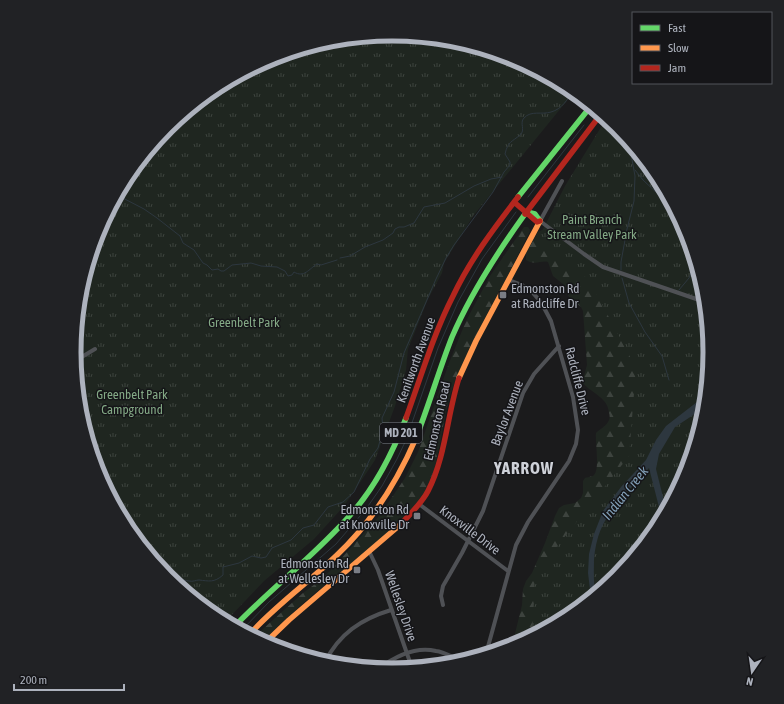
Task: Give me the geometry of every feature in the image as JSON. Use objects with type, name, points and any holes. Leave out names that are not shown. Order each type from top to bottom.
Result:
[{"type":"main road","name":"Kenilworth Avenue","points":[[238,622],[269,591],[337,531],[359,505],[389,458],[400,434],[432,342],[453,296],[483,245],[514,202],[588,110]]},
{"type":"main road","name":"Kenilworth Avenue","points":[[253,631],[282,602],[337,554],[366,523],[385,498],[404,466],[413,445],[463,312],[491,262],[598,119]]},
{"type":"main road","points":[[514,202],[527,212],[533,212],[539,217],[540,221]]},
{"type":"main road","name":"Edmonston Road","points":[[270,638],[289,620],[401,524],[428,492],[439,465],[450,405],[459,377],[476,341],[540,221]]},
{"type":"street","name":"Edmonston Road","points":[[540,221],[562,181]]},
{"type":"street","points":[[540,221],[603,267],[698,300]]},
{"type":"street","name":"Radcliffe Drive","points":[[488,647],[508,571],[519,537],[569,461],[576,444],[578,425],[576,410],[551,321],[541,302],[527,288],[509,280]]},
{"type":"street","name":"Baylor Avenue","points":[[443,604],[441,596],[443,586],[460,557],[483,511],[523,393],[534,374],[559,346]]},
{"type":"street","points":[[81,357],[95,349]]},
{"type":"street","name":"Knoxville Drive","points":[[419,504],[508,571]]},
{"type":"street","name":"Wellesley Drive","points":[[369,551],[378,570],[410,662]]},
{"type":"street","points":[[329,656],[338,642],[355,626],[370,617],[391,610]]},
{"type":"street","points":[[387,663],[407,653],[427,650],[437,651],[451,657]]},
{"type":"green space","name":"Greenbelt Park","points":[[392,41],[412,42],[453,47],[492,58],[530,73],[570,97],[473,216],[444,263],[442,273],[428,299],[408,349],[406,370],[395,406],[375,460],[344,506],[314,539],[264,581],[230,617],[219,611],[187,586],[158,557],[133,525],[113,490],[105,471],[87,413],[81,352],[87,291],[98,252],[113,214],[133,179],[145,163],[172,132],[187,118],[219,93],[254,73],[292,58],[331,47],[351,44]]},
{"type":"green space","name":"Paint Branch Stream Valley Park","points":[[603,124],[626,147],[651,179],[671,214],[692,272],[700,311],[703,352],[702,372],[697,413],[686,452],[671,490],[651,525],[626,557],[597,586],[565,611],[532,630],[535,574],[629,456],[636,368],[589,280],[538,239],[565,186]]},
{"type":"green space","points":[[524,227],[528,227],[530,230],[529,233],[460,369],[445,415],[433,473],[420,500],[410,513],[302,604],[268,637],[259,633],[330,571],[380,515],[405,478],[418,452],[449,363],[466,321],[490,276]]},
{"type":"green space","points":[[544,229],[553,233],[664,367],[572,605],[530,631],[514,638],[522,605],[523,589],[526,581],[532,573],[559,508],[564,505],[575,503],[581,498],[583,493],[583,481],[585,478],[593,476],[596,472],[596,433],[607,424],[610,418],[608,408],[603,399],[583,383],[587,365],[583,311],[581,307],[570,298],[563,284],[553,276],[548,262],[533,263],[526,260],[526,253],[538,232]]},
{"type":"water","name":"Indian Creek","points":[[699,401],[697,413],[675,427],[659,454],[656,469],[664,502],[660,510],[649,468],[621,499],[606,519],[596,544],[594,560],[595,588],[590,592],[588,573],[589,554],[594,534],[603,511],[621,487],[646,460],[656,440],[666,426]]},
{"type":"waterway","points":[[181,580],[214,580],[223,575],[223,567],[239,563],[252,556],[261,558],[266,557],[272,548],[291,540],[303,528],[314,525],[328,507],[343,502],[354,492],[370,459],[378,448],[383,430],[382,418],[394,392],[404,353],[446,258],[493,192],[504,172],[510,165],[510,162],[505,154],[506,150],[511,142],[522,133],[522,122],[524,118],[533,113],[548,113],[555,111],[564,104],[569,96]]},
{"type":"waterway","points":[[528,197],[584,125]]},
{"type":"waterway","points":[[621,270],[627,229],[634,201],[635,176],[631,153]]},
{"type":"waterway","points":[[635,170],[643,180],[661,197]]},
{"type":"waterway","points":[[340,258],[350,256],[365,247],[383,240],[399,227],[404,227],[414,223],[424,207],[445,203],[474,186],[491,179],[502,177]]},
{"type":"waterway","points":[[122,198],[144,209],[180,236],[183,243],[194,250],[203,263],[212,270],[218,269],[224,271],[232,265],[251,263],[261,266],[277,267],[285,271],[288,276],[292,275],[294,272],[298,274],[304,273],[317,264],[321,265],[337,260]]},
{"type":"waterway","points":[[246,626],[269,602],[336,544],[366,509],[382,486],[406,440],[438,348],[458,302],[482,259],[516,212]]},
{"type":"waterway","points":[[679,290],[689,278],[692,272]]},
{"type":"waterway","points":[[622,278],[629,303],[645,332],[662,356],[669,380]]},
{"type":"traffic: fast","points":[[518,197],[588,110]]},
{"type":"traffic: fast","points":[[527,212],[535,214],[540,221]]},
{"type":"traffic: fast","points":[[416,438],[447,349],[459,321],[504,243],[525,214]]},
{"type":"traffic: fast","points":[[239,622],[263,598],[324,543],[361,503],[383,468],[406,418]]},
{"type":"traffic: slow","points":[[459,378],[476,341],[540,221]]},
{"type":"traffic: slow","points":[[253,630],[350,542],[372,515],[392,486],[416,438]]},
{"type":"traffic: slow","points":[[270,638],[289,620],[401,524]]},
{"type":"traffic: jam","points":[[525,214],[598,119]]},
{"type":"traffic: jam","points":[[406,418],[433,341],[460,283],[483,245],[518,197]]},
{"type":"traffic: jam","points":[[514,202],[537,222],[540,221]]},
{"type":"traffic: jam","points":[[401,524],[423,500],[434,478],[443,450],[459,378]]},
{"type":"place","name":"Edmonston Rd at Radcliffe Dr","points":[[503,295]]},
{"type":"place","name":"Edmonston Rd at Knoxville Dr","points":[[417,516]]},
{"type":"place","name":"Edmonston Rd at Wellesley Dr","points":[[357,570]]},
{"type":"district","name":"YARROW","points":[[524,468]]},
{"type":"park label","name":"Greenbelt Park Campground","points":[[132,402]]}]
